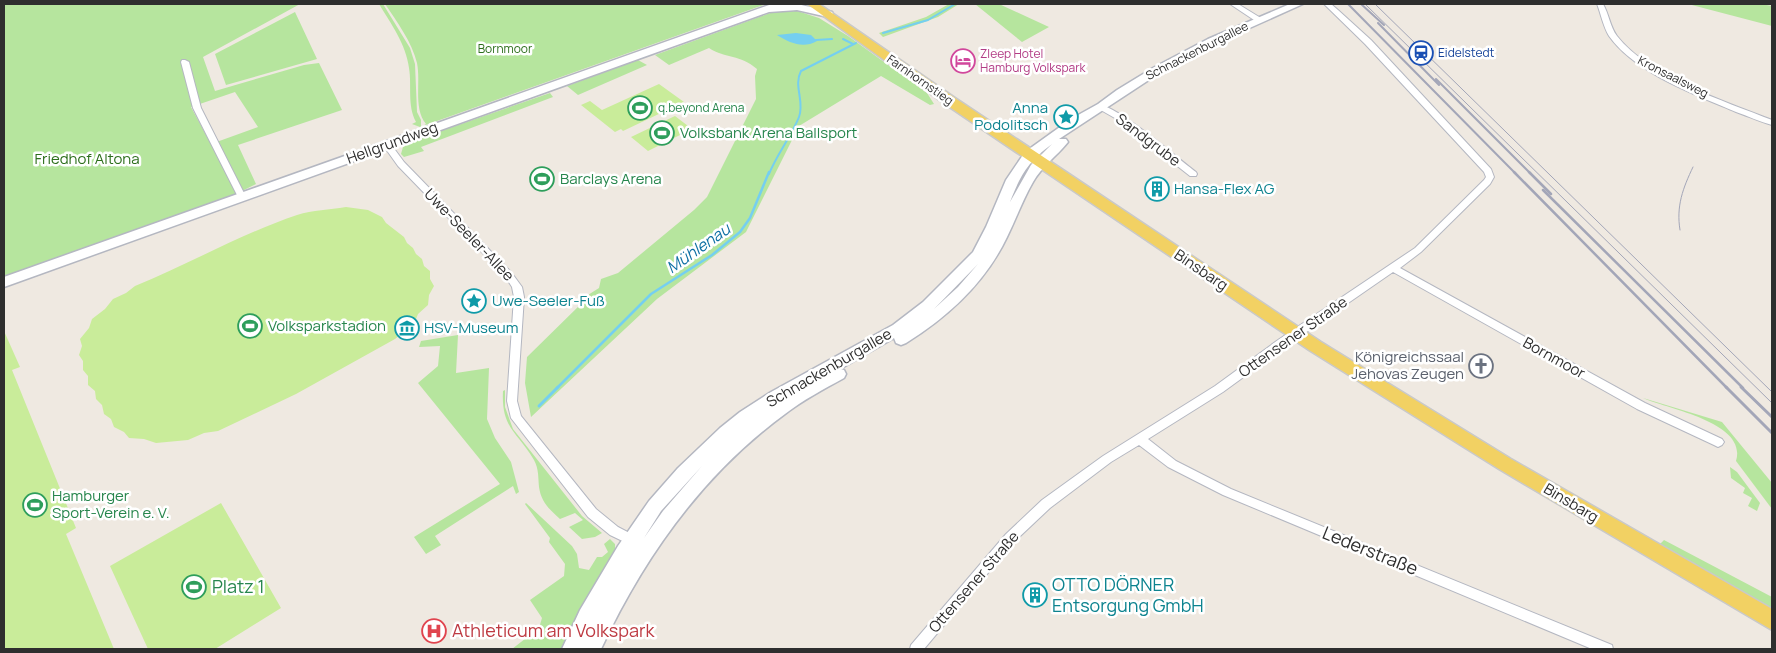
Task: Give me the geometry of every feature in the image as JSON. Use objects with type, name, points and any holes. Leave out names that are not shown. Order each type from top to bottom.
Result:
[{"type":"main road","name":"Farnhornstieg","points":[[812,4],[829,9],[899,66],[1038,155]]},
{"type":"main road","name":"Binsbarg","points":[[1038,155],[1060,176],[1302,330]]},
{"type":"main road","name":"Binsbarg","points":[[1038,155],[1167,234],[1374,382],[1505,464],[1772,620]]},
{"type":"street","name":"Hellgrundweg","points":[[4,282],[781,4]]},
{"type":"street","points":[[1233,4],[1260,20]]},
{"type":"street","name":"Schnackenburgallee","points":[[591,649],[656,506],[684,472],[726,433],[777,396],[898,329],[919,314],[956,280],[974,260],[986,242],[1012,180],[1038,155],[1097,116],[1102,107],[1121,92],[1173,61],[1298,4]]},
{"type":"street","name":"Ottensener Straße","points":[[916,649],[1010,538],[1046,504],[1107,459],[1218,389],[1393,268],[1433,237],[1490,177],[1488,172],[1368,42],[1336,10],[1327,4]]},
{"type":"street","name":"Kronsaalsweg","points":[[1600,4],[1612,35],[1636,59],[1675,80],[1772,123]]},
{"type":"street","points":[[765,10],[829,9]]},
{"type":"street","points":[[185,62],[197,108],[242,197]]},
{"type":"street","name":"Sandgrube","points":[[1102,107],[1123,119],[1193,174]]},
{"type":"street","name":"Uwe-Seeler-Allee","points":[[387,145],[401,164],[508,274],[517,287],[519,303],[512,400],[516,418],[592,513],[614,531],[639,544]]},
{"type":"street","name":"Schnackenburgallee","points":[[572,649],[587,616],[639,544],[676,508],[708,471],[751,430],[794,398],[914,331],[962,293],[982,270],[992,254],[1038,155]]},
{"type":"street","points":[[1027,178],[1043,174],[1060,176]]},
{"type":"street","name":"Bornmoor","points":[[1393,268],[1641,406],[1718,442]]},
{"type":"street","name":"Lederstraße","points":[[1139,439],[1172,464],[1227,492],[1608,649]]},
{"type":"green space","name":"Friedhof Altona","points":[[4,4],[300,4],[203,57],[215,91],[304,65],[319,63],[342,110],[238,145],[256,184],[236,194],[4,277]],"holes":[[[235,92],[258,127],[211,144],[191,107]]]},
{"type":"green space","points":[[379,4],[383,4],[410,48],[415,64],[417,112],[421,120],[421,127],[412,124],[416,122],[413,116],[410,75],[405,51]]},
{"type":"green space","name":"Bornmoor","points":[[385,4],[766,4],[422,126],[426,124],[422,118],[418,103],[418,71],[415,55],[404,32]]},
{"type":"green space","points":[[949,4],[959,4],[938,17],[883,37],[879,33],[926,17]]},
{"type":"green space","points":[[975,4],[999,4],[1049,27],[1022,42]]},
{"type":"green space","points":[[1688,4],[1761,4],[1772,6],[1772,26]]},
{"type":"green space","points":[[791,9],[819,18],[848,36],[927,93],[934,104],[930,105],[881,76],[799,126],[746,232],[657,299],[531,417],[525,383],[527,357],[583,302],[580,300],[599,288],[601,279],[618,273],[707,197],[756,99],[755,76],[757,69],[745,61],[721,54],[709,48],[669,65],[655,55],[773,12]]},
{"type":"green space","points":[[295,12],[317,59],[226,85],[215,54]]},
{"type":"green space","points":[[638,60],[647,65],[578,95],[567,86]]},
{"type":"green space","name":"q.beyond Arena","points":[[659,84],[684,102],[623,131],[621,129],[615,132],[581,105],[590,101],[602,110]]},
{"type":"green space","points":[[550,93],[553,97],[421,147],[424,151],[404,157],[401,154],[403,147],[412,141]]},
{"type":"green space","name":"Volksbank Arena Ballsport","points":[[675,116],[692,129],[648,151],[631,137]]},
{"type":"green space","name":"Volksparkstadion","points":[[346,207],[368,210],[382,217],[386,223],[404,237],[422,259],[424,266],[430,271],[430,279],[434,286],[429,295],[428,305],[418,314],[414,324],[395,339],[296,394],[218,431],[204,433],[188,440],[156,443],[144,439],[129,438],[124,432],[114,427],[111,419],[104,414],[102,405],[96,399],[95,391],[88,385],[88,376],[83,370],[83,361],[79,355],[82,346],[80,339],[89,328],[92,319],[105,309],[113,299],[135,286],[276,223],[303,213]]},
{"type":"green space","name":"Hamburger Sport-Verein e. V.","points":[[4,331],[20,367],[12,370],[76,528],[66,534],[114,649],[4,649]]},
{"type":"green space","points":[[458,335],[456,373],[489,368],[487,419],[495,438],[511,462],[519,492],[516,494],[513,486],[435,536],[441,545],[426,554],[414,537],[500,484],[418,383],[438,366],[440,346],[419,347],[421,341]]},
{"type":"green space","points":[[505,390],[505,407],[513,429],[582,516],[602,533],[595,537],[582,539],[569,527],[583,520],[575,513],[560,519],[546,505],[540,492],[536,463],[512,429],[505,414],[503,391]]},
{"type":"green space","points":[[1643,398],[1722,422],[1772,483],[1772,509],[1736,461],[1736,448],[1730,436],[1703,419]]},
{"type":"green space","points":[[1730,467],[1737,472],[1760,503],[1757,511],[1748,506],[1752,498],[1743,493],[1745,488],[1731,478]]},
{"type":"green space","name":"Platz 1","points":[[221,503],[281,608],[215,649],[148,649],[110,566]]},
{"type":"green space","points":[[526,503],[572,546],[577,554],[579,568],[589,570],[597,557],[602,557],[608,552],[604,544],[610,539],[615,544],[615,552],[566,649],[512,649],[539,628],[542,618],[530,600],[564,576],[565,564],[549,542],[550,538]]},
{"type":"green space","points":[[1664,540],[1772,597],[1772,610],[1658,546]]},
{"type":"water","points":[[796,33],[811,35],[817,41],[802,45],[777,35]]},
{"type":"waterway","name":"Mühlenau","points":[[883,33],[928,20],[955,4]]},
{"type":"waterway","points":[[816,40],[832,39]]},
{"type":"waterway","points":[[843,39],[853,44]]},
{"type":"waterway","name":"Mühlenau","points":[[769,174],[799,117],[801,105],[798,82],[801,71],[856,43]]},
{"type":"waterway","name":"Mühlenau","points":[[539,406],[651,294],[712,255],[740,232],[750,218],[769,172]]},
{"type":"tram line","points":[[1365,4],[1772,403]]},
{"type":"tram line","points":[[1375,4],[1772,392]]},
{"type":"tram line","points":[[1680,230],[1679,213],[1681,197],[1693,167]]},
{"type":"railway","points":[[1348,4],[1516,174]]},
{"type":"railway","points":[[1361,4],[1384,25]]},
{"type":"railway","points":[[1378,23],[1439,85]]},
{"type":"railway","points":[[1436,79],[1551,194]]},
{"type":"railway","points":[[1514,172],[1727,388]]},
{"type":"railway","points":[[1543,190],[1743,388]]},
{"type":"railway","points":[[1741,387],[1772,417]]},
{"type":"railway","points":[[1727,388],[1772,433]]},
{"type":"place","name":"Eidelstedt","points":[[1421,53]]},
{"type":"place","name":"Zleep Hotel Hamburg Volkspark","points":[[963,61]]},
{"type":"place","name":"q.beyond Arena","points":[[640,108]]},
{"type":"place","name":"Anna Podolitsch","points":[[1066,117]]},
{"type":"place","name":"Volksbank Arena Ballsport","points":[[662,133]]},
{"type":"place","name":"Barclays Arena","points":[[542,179]]},
{"type":"place","name":"Hansa-Flex AG","points":[[1157,189]]},
{"type":"place","name":"Uwe-Seeler-Fuß","points":[[474,301]]},
{"type":"place","name":"Volksparkstadion","points":[[250,326]]},
{"type":"place","name":"HSV-Museum","points":[[407,328]]},
{"type":"place","name":"Königreichssaal Jehovas Zeugen","points":[[1481,366]]},
{"type":"place","name":"Hamburger Sport-Verein e. V.","points":[[35,505]]},
{"type":"place","name":"Platz 1","points":[[194,587]]},
{"type":"place","name":"OTTO DÖRNER Entsorgung GmbH","points":[[1035,595]]},
{"type":"place","name":"Athleticum am Volkspark","points":[[434,631]]}]
